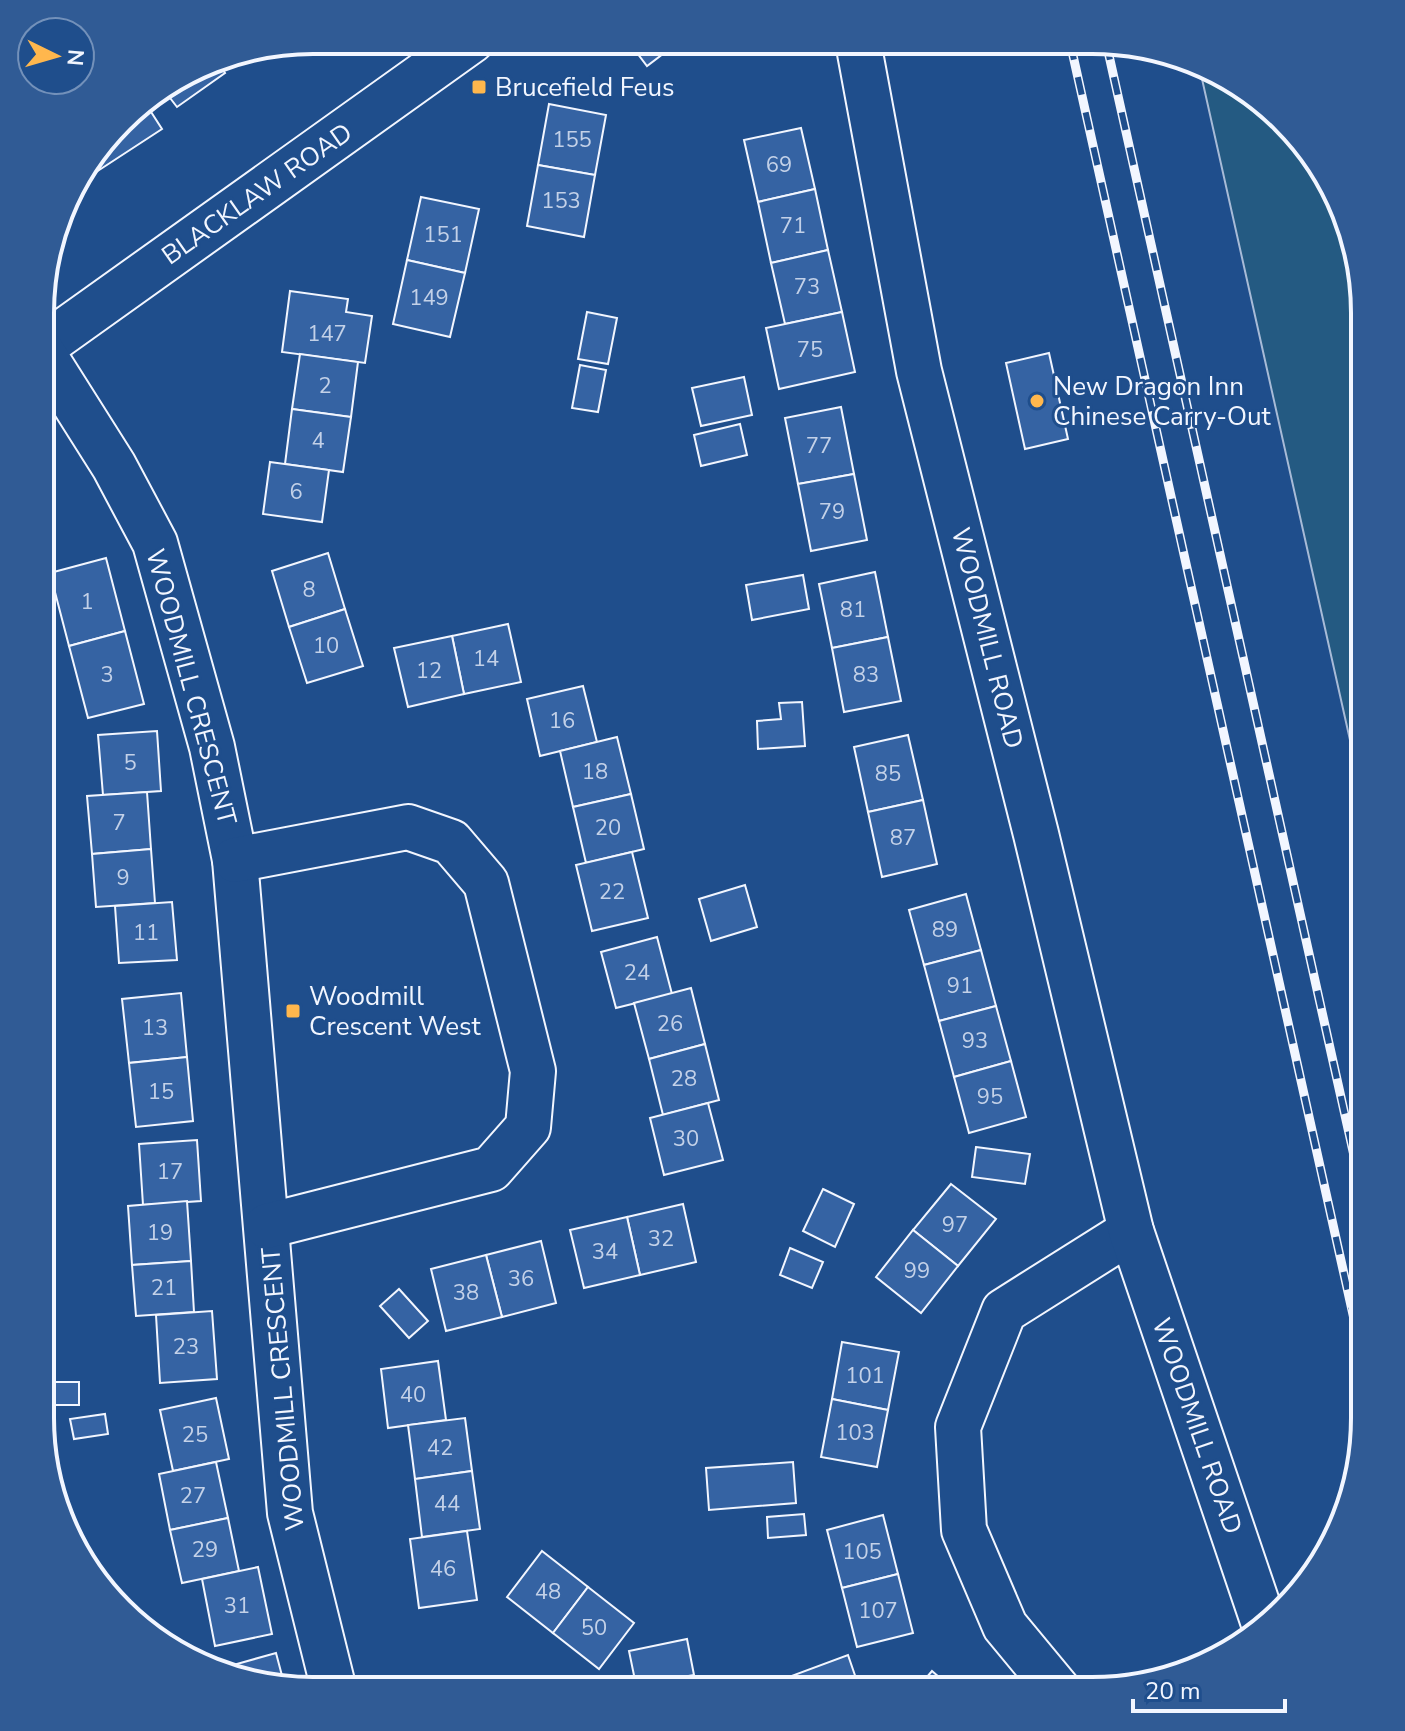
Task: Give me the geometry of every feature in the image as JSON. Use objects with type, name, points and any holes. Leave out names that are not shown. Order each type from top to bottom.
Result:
[{"type":"street","name":"WOODMILL ROAD","points":[[860,54],[919,371],[1040,849],[1131,1231],[1261,1614]]},
{"type":"street","name":"BLACKLAW ROAD","points":[[54,340],[451,55]]},
{"type":"street","name":"WOODMILL CRESCENT","points":[[54,368],[114,466],[155,543],[212,747],[235,860],[290,1513],[331,1676]]},
{"type":"street","name":"WOODMILL CRESCENT","points":[[235,860],[408,827],[451,842],[486,883],[533,1071],[528,1127],[491,1169],[267,1226]]},
{"type":"street","points":[[1046,1676],[1005,1626],[964,1530],[958,1427],[1004,1311],[1131,1231]]},
{"type":"shaded area","points":[[1202,79],[1236,98],[1263,118],[1287,142],[1316,184],[1342,246],[1349,280],[1351,313],[1351,743]]},
{"type":"building","points":[[638,55],[662,55],[647,66]]},
{"type":"building","points":[[223,71],[225,73],[177,107],[170,98]]},
{"type":"building","points":[[549,104],[606,115],[595,175],[538,165]]},
{"type":"building","points":[[151,112],[162,129],[96,172],[118,142]]},
{"type":"building","points":[[801,128],[815,189],[758,202],[744,140]]},
{"type":"building","points":[[538,165],[595,175],[584,237],[527,226]]},
{"type":"building","points":[[815,189],[828,250],[771,263],[758,202]]},
{"type":"building","points":[[421,197],[479,209],[465,273],[407,260]]},
{"type":"building","points":[[828,250],[842,312],[785,324],[771,263]]},
{"type":"building","points":[[407,260],[465,273],[450,337],[393,324]]},
{"type":"building","points":[[290,291],[348,299],[346,312],[372,316],[365,363],[282,352]]},
{"type":"building","points":[[587,312],[617,318],[608,364],[578,359]]},
{"type":"building","points":[[842,312],[855,372],[779,389],[766,328]]},
{"type":"building","name":"New Dragon Inn Chinese Carry-Out","points":[[1049,353],[1068,439],[1025,449],[1006,363]]},
{"type":"building","points":[[300,354],[358,362],[351,417],[292,409]]},
{"type":"building","points":[[580,365],[606,370],[598,412],[572,408]]},
{"type":"building","points":[[744,377],[752,415],[701,426],[692,388]]},
{"type":"building","points":[[841,407],[854,474],[798,484],[785,418]]},
{"type":"building","points":[[292,409],[351,417],[343,472],[285,464]]},
{"type":"building","points":[[740,424],[747,455],[701,466],[694,435]]},
{"type":"building","points":[[270,462],[329,470],[322,522],[263,514]]},
{"type":"building","points":[[854,474],[867,540],[811,551],[798,484]]},
{"type":"building","points":[[328,553],[345,609],[289,627],[272,571]]},
{"type":"building","points":[[106,558],[125,631],[69,646],[54,588],[54,572]]},
{"type":"building","points":[[875,572],[888,637],[832,648],[819,584]]},
{"type":"building","points":[[803,575],[809,609],[752,620],[746,585]]},
{"type":"building","points":[[345,609],[363,666],[307,683],[289,627]]},
{"type":"building","points":[[508,624],[521,682],[464,694],[452,636]]},
{"type":"building","points":[[125,631],[144,704],[88,718],[69,646]]},
{"type":"building","points":[[452,636],[464,694],[408,707],[394,648]]},
{"type":"building","points":[[888,637],[901,701],[844,712],[832,648]]},
{"type":"building","points":[[583,686],[597,742],[540,756],[527,699]]},
{"type":"building","points":[[802,702],[805,746],[758,749],[757,721],[781,719],[779,703]]},
{"type":"building","points":[[157,731],[161,791],[103,795],[98,735]]},
{"type":"building","points":[[908,735],[923,800],[868,812],[854,747]]},
{"type":"building","points":[[617,737],[631,794],[573,807],[560,751]]},
{"type":"building","points":[[147,792],[151,849],[92,854],[87,796]]},
{"type":"building","points":[[631,794],[644,849],[586,863],[573,807]]},
{"type":"building","points":[[923,800],[937,864],[882,877],[868,812]]},
{"type":"building","points":[[151,849],[155,903],[96,907],[92,854]]},
{"type":"building","points":[[632,852],[648,918],[592,931],[576,865]]},
{"type":"building","points":[[745,885],[757,927],[711,941],[699,899]]},
{"type":"building","points":[[966,894],[981,950],[924,965],[909,910]]},
{"type":"building","points":[[172,902],[177,960],[119,963],[115,906]]},
{"type":"building","points":[[657,937],[672,994],[616,1008],[601,952]]},
{"type":"building","points":[[981,950],[996,1006],[939,1021],[924,965]]},
{"type":"building","points":[[691,988],[705,1044],[649,1059],[634,1003]]},
{"type":"building","points":[[181,993],[187,1057],[129,1063],[122,999]]},
{"type":"building","points":[[996,1006],[1011,1061],[954,1077],[939,1021]]},
{"type":"building","points":[[705,1044],[719,1100],[663,1115],[649,1059]]},
{"type":"building","points":[[187,1057],[193,1121],[136,1127],[129,1063]]},
{"type":"building","points":[[1011,1061],[1026,1117],[969,1133],[954,1077]]},
{"type":"building","points":[[708,1103],[723,1160],[664,1175],[650,1118]]},
{"type":"building","points":[[197,1140],[201,1201],[143,1205],[139,1144]]},
{"type":"building","points":[[976,1147],[1030,1154],[1025,1184],[972,1177]]},
{"type":"building","points":[[951,1184],[996,1219],[958,1266],[913,1230]]},
{"type":"building","points":[[823,1189],[854,1204],[835,1247],[803,1231]]},
{"type":"building","points":[[187,1201],[191,1261],[132,1265],[128,1206]]},
{"type":"building","points":[[683,1204],[696,1262],[640,1275],[627,1217]]},
{"type":"building","points":[[627,1217],[640,1275],[584,1288],[570,1230]]},
{"type":"building","points":[[913,1230],[958,1266],[921,1313],[876,1277]]},
{"type":"building","points":[[541,1241],[556,1303],[502,1317],[486,1255]]},
{"type":"building","points":[[790,1248],[823,1262],[812,1288],[780,1275]]},
{"type":"building","points":[[486,1255],[502,1317],[446,1331],[431,1269]]},
{"type":"building","points":[[191,1261],[194,1312],[136,1316],[132,1265]]},
{"type":"building","points":[[399,1289],[428,1321],[409,1338],[380,1306]]},
{"type":"building","points":[[212,1311],[217,1379],[160,1383],[156,1315]]},
{"type":"building","points":[[842,1342],[899,1352],[888,1410],[832,1399]]},
{"type":"building","points":[[438,1361],[446,1420],[388,1428],[381,1369]]},
{"type":"building","points":[[54,1382],[79,1382],[79,1405],[54,1405]]},
{"type":"building","points":[[216,1398],[229,1459],[173,1471],[160,1410]]},
{"type":"building","points":[[832,1399],[888,1410],[877,1467],[821,1457]]},
{"type":"building","points":[[105,1414],[108,1434],[74,1439],[70,1419]]},
{"type":"building","points":[[465,1418],[472,1471],[415,1479],[408,1425]]},
{"type":"building","points":[[216,1462],[228,1518],[170,1530],[159,1474]]},
{"type":"building","points":[[793,1462],[796,1503],[709,1510],[706,1468]]},
{"type":"building","points":[[472,1471],[480,1529],[422,1537],[415,1479]]},
{"type":"building","points":[[804,1514],[806,1535],[768,1538],[767,1517]]},
{"type":"building","points":[[883,1515],[898,1574],[842,1588],[827,1530]]},
{"type":"building","points":[[228,1518],[239,1571],[182,1583],[170,1530]]},
{"type":"building","points":[[467,1531],[477,1600],[419,1608],[410,1539]]},
{"type":"building","points":[[542,1551],[588,1587],[553,1633],[507,1597]]},
{"type":"building","points":[[258,1567],[272,1634],[215,1646],[202,1579]]},
{"type":"building","points":[[898,1574],[913,1633],[857,1647],[842,1588]]},
{"type":"building","points":[[588,1587],[634,1623],[599,1669],[553,1633]]},
{"type":"building","points":[[687,1639],[694,1675],[634,1676],[629,1651]]},
{"type":"building","points":[[276,1653],[282,1674],[263,1672],[235,1664]]},
{"type":"building","points":[[848,1655],[855,1676],[791,1676]]},
{"type":"railway","points":[[1073,54],[1350,1302]]},
{"type":"railway","points":[[1109,55],[1350,1139]]},
{"type":"place","name":"Brucefield Feus","points":[[479,87]]},
{"type":"place","name":"New Dragon Inn Chinese Carry-Out","points":[[1037,401]]},
{"type":"place","name":"Woodmill Crescent West","points":[[293,1011]]}]
